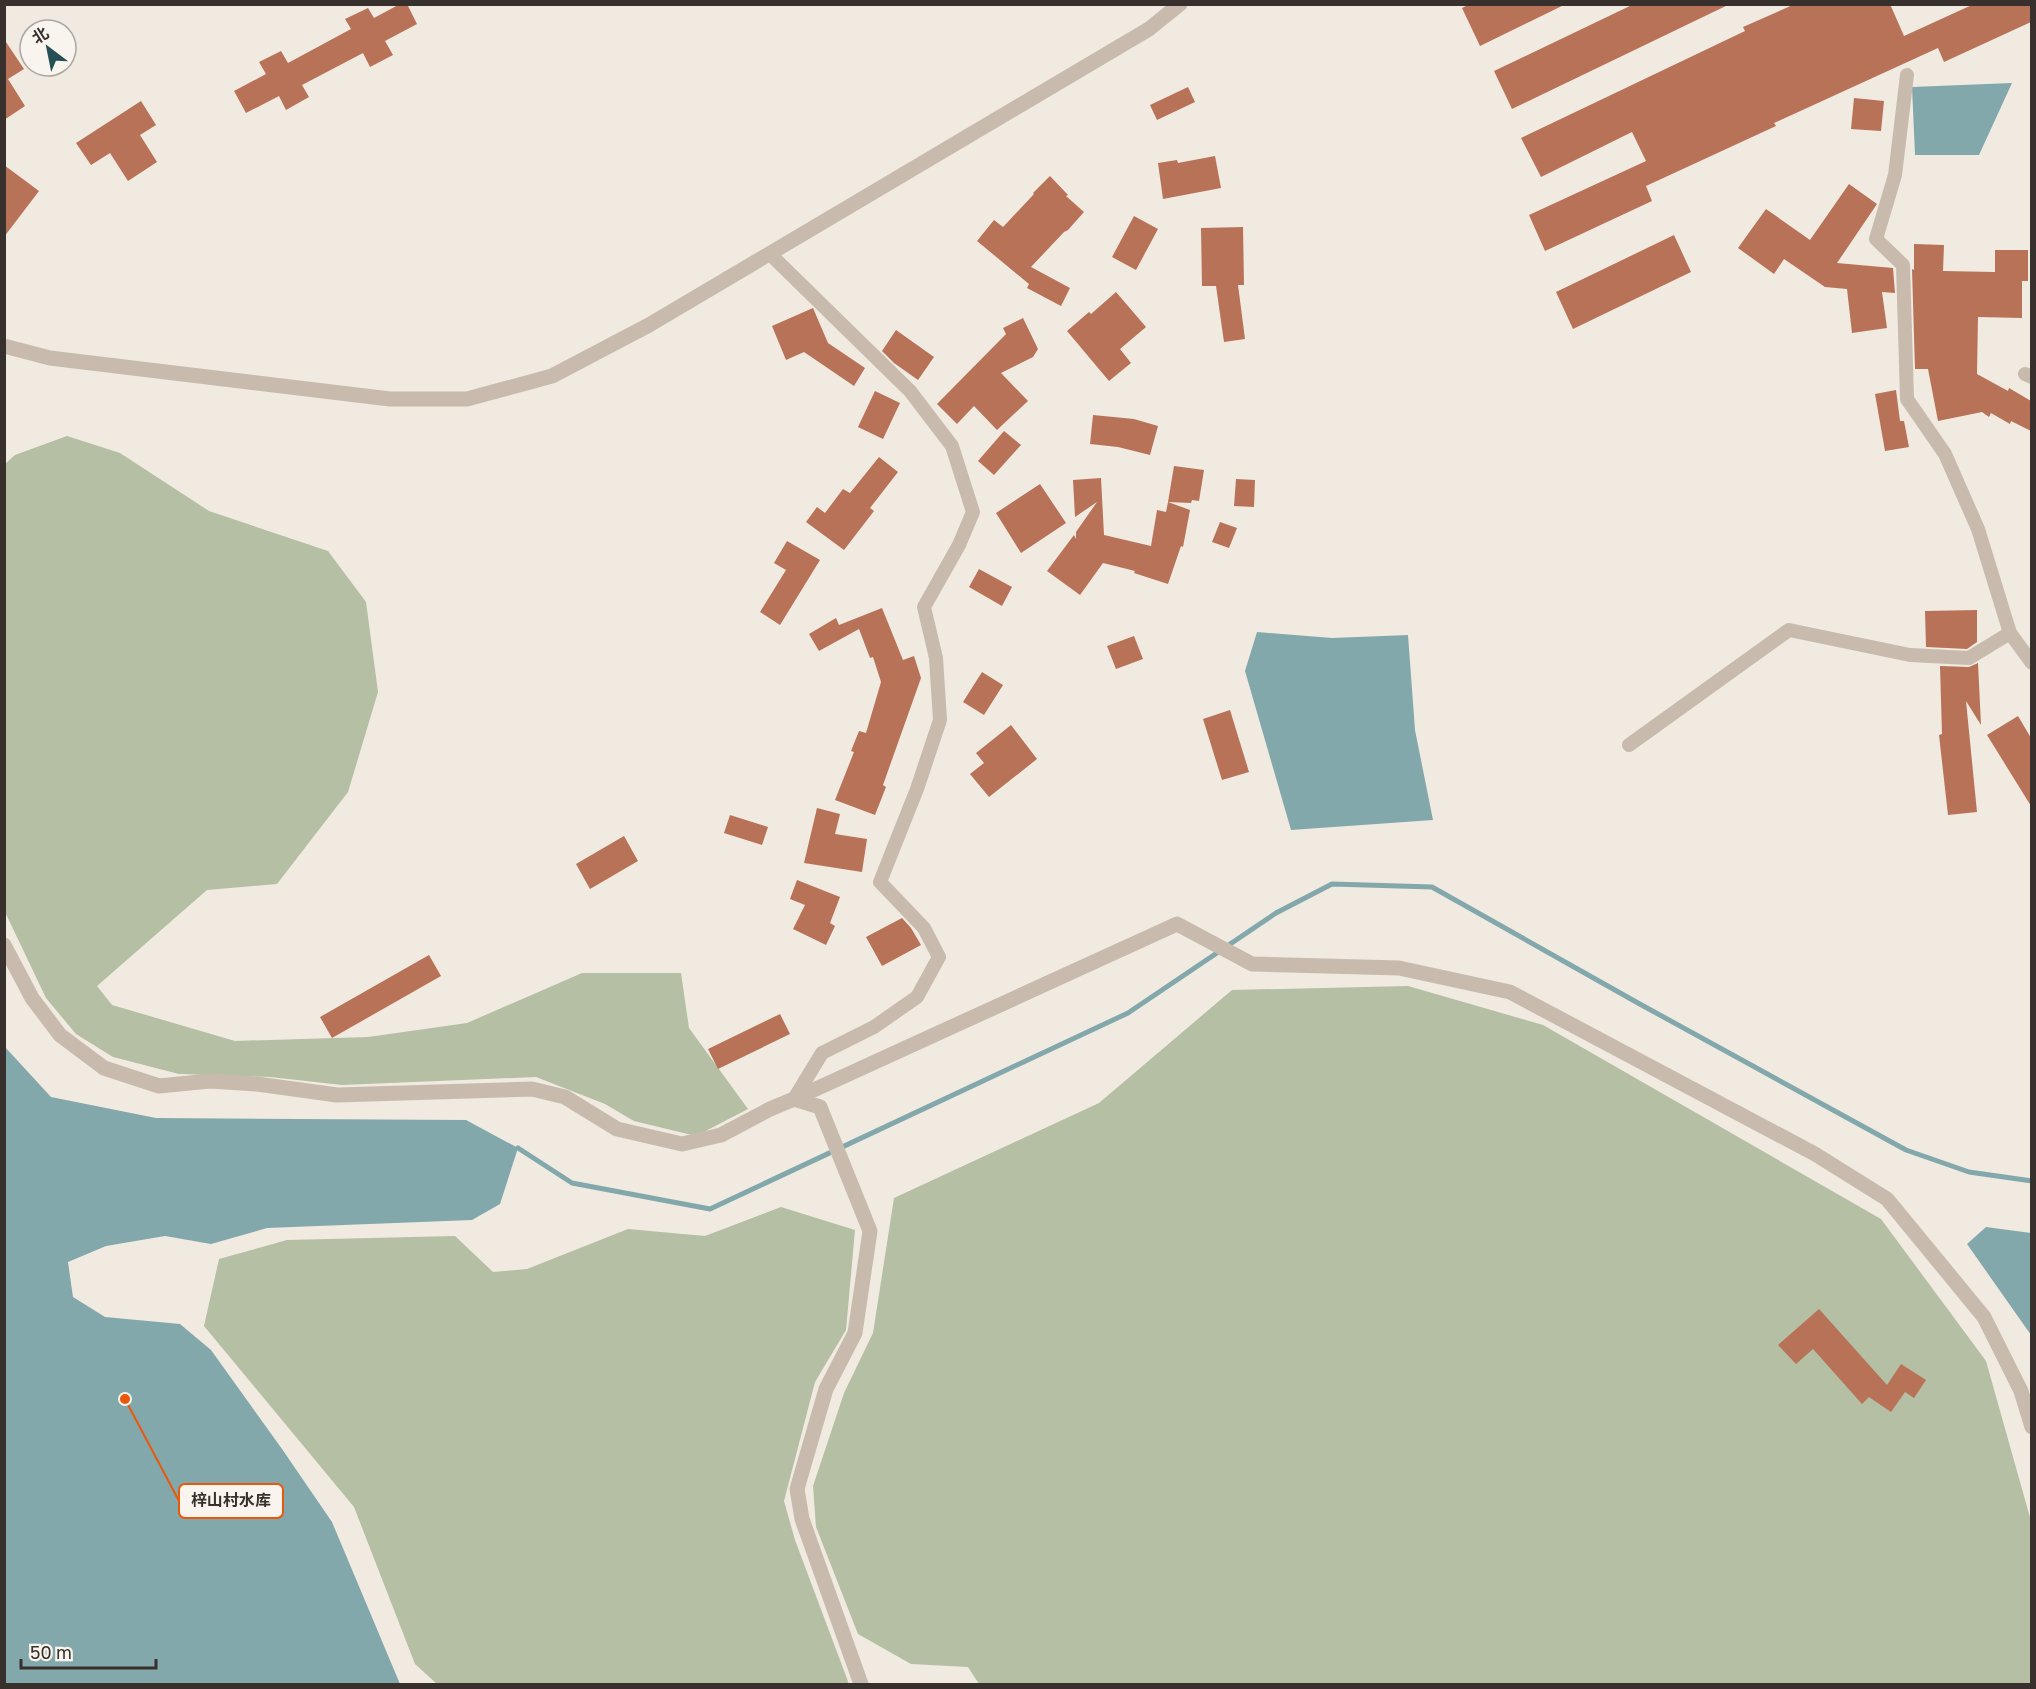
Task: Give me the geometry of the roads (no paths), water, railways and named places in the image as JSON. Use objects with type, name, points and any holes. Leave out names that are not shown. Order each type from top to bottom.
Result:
[{"type":"street","points":[[4,346],[50,358],[390,399],[467,399],[552,376],[649,325],[770,254],[1149,29],[1180,4]]},
{"type":"street","points":[[1907,75],[1895,175],[1876,239],[1902,265],[1907,399],[1945,454],[1978,529],[2010,633],[2031,663]]},
{"type":"street","points":[[770,254],[910,392],[952,446],[973,512],[959,545],[924,607],[936,658],[940,720],[917,789],[880,882],[924,928],[939,957],[917,997],[874,1027],[822,1053],[794,1099]]},
{"type":"street","points":[[1629,745],[1789,630],[1910,655],[1969,658],[2010,633]]},
{"type":"street","points":[[4,945],[32,998],[60,1035],[104,1068],[159,1086],[210,1081],[256,1084],[337,1095],[532,1089],[565,1097],[617,1129],[682,1144],[721,1135],[770,1109],[1177,924],[1252,964],[1399,968],[1510,992],[1815,1154],[1887,1199],[1984,1317],[2020,1391],[2031,1427]]},
{"type":"street","points":[[794,1099],[820,1107],[870,1231],[855,1333],[826,1389],[797,1489],[802,1519],[861,1684]]},
{"type":"water","points":[[2012,83],[1979,155],[1915,155],[1912,87]]},
{"type":"water","points":[[1257,632],[1332,638],[1408,635],[1415,730],[1433,820],[1291,830],[1245,671]]},
{"type":"water","points":[[5,1047],[51,1097],[156,1118],[466,1120],[518,1148],[500,1204],[472,1220],[267,1228],[211,1244],[165,1236],[106,1246],[68,1262],[73,1297],[105,1317],[180,1324],[211,1350],[332,1522],[400,1684],[5,1684]]},
{"type":"water","points":[[1986,1227],[2031,1233],[2031,1335],[1967,1244]]},
{"type":"waterway","points":[[518,1148],[572,1183],[710,1209],[1128,1013],[1276,913],[1332,884],[1432,887],[1906,1150],[1969,1172],[2032,1181]]},
{"type":"place","name":"梓山村水库","points":[[125,1399]]}]
